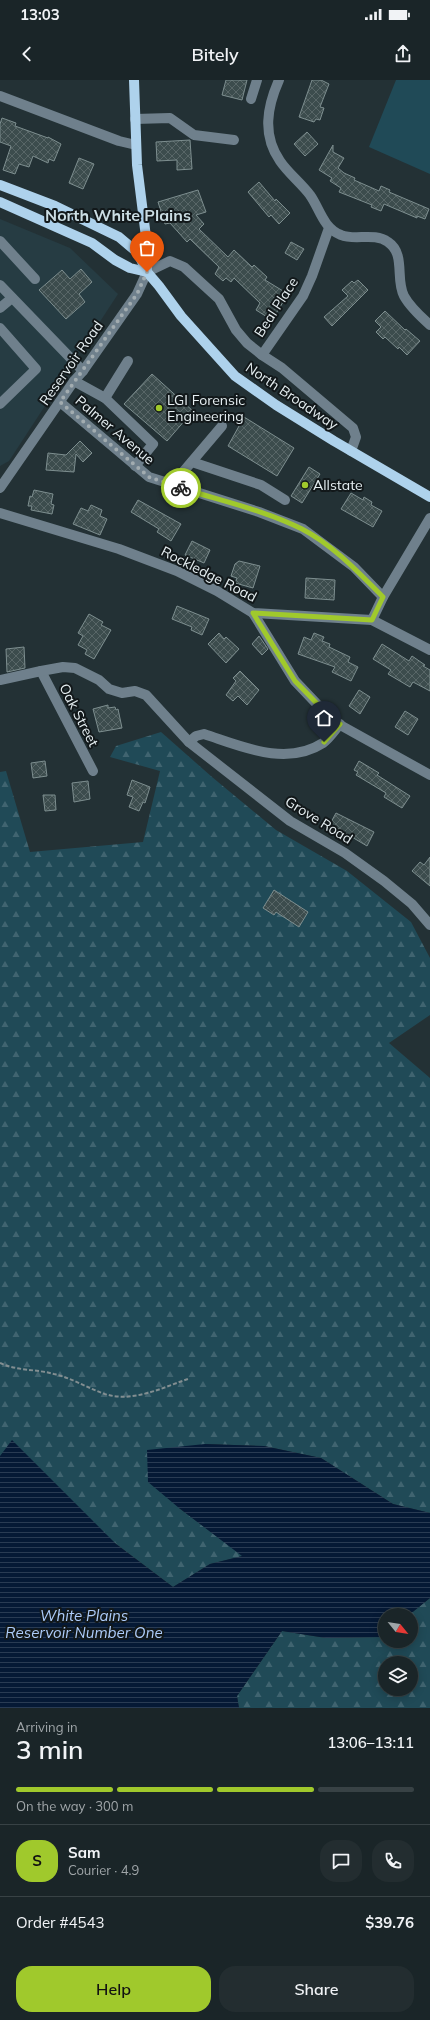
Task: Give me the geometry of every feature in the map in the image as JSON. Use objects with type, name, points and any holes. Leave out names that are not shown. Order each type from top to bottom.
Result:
[{"type":"main road","points":[[0,202],[92,243],[115,260],[130,268],[147,272],[147,245],[140,202],[136,145],[134,80]]},
{"type":"main road","name":"North Broadway","points":[[0,185],[55,206],[119,237],[138,253],[147,272],[198,336],[236,376],[276,405],[430,497]]},
{"type":"street","points":[[251,99],[257,80]]},
{"type":"street","points":[[279,80],[270,105],[268,117],[270,141],[280,161],[310,195],[329,228],[342,236],[377,238],[388,242],[399,258],[400,284],[404,296],[430,325]]},
{"type":"street","points":[[0,96],[119,141],[136,145]]},
{"type":"street","points":[[135,119],[170,118],[194,134],[234,140]]},
{"type":"street","name":"Beal Place","points":[[262,355],[303,296],[312,276],[329,228]]},
{"type":"street","points":[[0,241],[34,280]]},
{"type":"street","points":[[147,272],[170,261],[184,267],[219,299],[236,330],[262,355],[282,368],[354,428],[356,436],[351,450]]},
{"type":"street","name":"Reservoir Road","points":[[0,488],[74,381],[83,371],[137,294],[147,272]]},
{"type":"street","points":[[0,285],[83,371]]},
{"type":"street","points":[[0,308],[12,298]]},
{"type":"street","points":[[0,328],[36,369],[0,404]]},
{"type":"street","points":[[105,398],[128,361]]},
{"type":"street","points":[[74,381],[105,398],[154,444],[135,466]]},
{"type":"street","name":"Palmer Avenue","points":[[60,402],[149,477],[259,512],[303,529],[354,567],[383,597]]},
{"type":"street","points":[[172,485],[222,426]]},
{"type":"street","points":[[192,462],[261,485],[285,500]]},
{"type":"street","name":"Rockledge Road","points":[[0,513],[119,548],[177,571],[217,591],[253,613],[374,616],[430,650]]},
{"type":"street","points":[[374,616],[383,597],[430,518]]},
{"type":"street","points":[[253,613],[295,681],[334,721],[430,774]]},
{"type":"street","name":"Grove Road","points":[[0,680],[63,667],[75,668],[99,680],[109,689],[122,693],[135,691],[146,695],[189,742],[290,821],[345,853],[384,881],[412,904],[430,925]]},
{"type":"street","name":"Oak Street","points":[[41,671],[92,771]]},
{"type":"street","points":[[189,742],[196,736],[204,734],[257,752],[297,753],[324,742],[340,724]]},
{"type":"path","points":[[0,1363],[14,1368],[54,1374],[104,1394],[118,1396],[148,1393],[188,1379]]},
{"type":"shaded area","points":[[0,219],[70,248],[118,294],[9,461],[0,466]]},
{"type":"green space","points":[[396,80],[430,80],[430,174],[369,147]]},
{"type":"green space","points":[[161,732],[276,830],[347,871],[411,922],[430,958],[430,1015],[389,1043],[430,1078],[430,1513],[393,1504],[321,1458],[264,1446],[205,1444],[179,1508],[243,1556],[210,1564],[173,1587],[0,1456],[0,772],[6,771],[30,852],[143,842],[160,771],[110,757],[116,746]]},
{"type":"green space","points":[[430,1598],[430,1708],[239,1708],[237,1696],[282,1631],[326,1638],[378,1637],[378,1648],[418,1648],[418,1608]]},
{"type":"water","name":"White Plains Reservoir Number One","points":[[12,1440],[116,1544],[173,1587],[210,1564],[242,1556],[179,1508],[148,1482],[147,1450],[205,1444],[264,1446],[321,1458],[393,1504],[430,1513],[430,1598],[418,1608],[378,1608],[378,1637],[326,1638],[282,1631],[237,1696],[239,1708],[0,1708],[0,1456]]},
{"type":"building","points":[[226,80],[247,80],[242,100],[222,95]]},
{"type":"building","points":[[312,80],[321,80],[329,84],[320,107],[324,108],[320,120],[316,119],[314,122],[299,117]]},
{"type":"building","points":[[2,118],[16,123],[15,126],[48,137],[61,144],[54,161],[49,159],[48,163],[33,156],[29,167],[19,164],[15,174],[3,170],[11,146],[0,142],[0,124]]},
{"type":"building","points":[[307,132],[318,144],[305,156],[294,144]]},
{"type":"building","points":[[190,140],[192,169],[177,170],[177,160],[157,161],[156,142]]},
{"type":"building","points":[[333,145],[333,152],[344,158],[338,168],[344,173],[355,178],[354,180],[379,191],[381,186],[390,190],[389,192],[429,209],[425,219],[417,216],[417,218],[384,204],[381,211],[371,207],[372,205],[339,192],[341,188],[330,181],[332,178],[319,170]]},
{"type":"building","points":[[79,158],[94,164],[83,189],[69,183]]},
{"type":"building","points":[[259,182],[275,201],[276,199],[290,213],[279,224],[271,215],[269,217],[248,192]]},
{"type":"building","points":[[198,190],[206,212],[196,215],[204,224],[199,229],[228,257],[234,250],[252,267],[254,265],[267,277],[265,280],[288,294],[272,320],[256,310],[260,303],[234,278],[231,282],[226,278],[223,281],[215,274],[219,267],[190,239],[187,242],[170,223],[165,224],[158,202]]},
{"type":"building","points":[[291,242],[304,249],[297,260],[285,253]]},
{"type":"building","points":[[81,269],[92,282],[79,294],[85,302],[66,319],[39,290],[62,270],[70,279]]},
{"type":"building","points":[[358,280],[368,290],[332,326],[324,317],[348,296],[342,290],[352,281],[354,283]]},
{"type":"building","points":[[385,311],[405,330],[406,329],[420,341],[407,355],[399,347],[398,349],[385,337],[383,339],[376,332],[381,327],[375,321]]},
{"type":"building","name":"LGI Forensic Engineering","points":[[152,374],[193,411],[167,441],[124,404]]},
{"type":"building","points":[[244,417],[294,448],[277,476],[228,446]]},
{"type":"building","points":[[80,441],[92,453],[83,462],[76,454],[74,472],[46,470],[48,453],[66,455]]},
{"type":"building","name":"Allstate","points":[[309,467],[320,474],[302,503],[291,496]]},
{"type":"building","points":[[34,490],[53,494],[51,504],[54,505],[52,514],[31,510],[32,506],[28,506],[30,496],[32,497]]},
{"type":"building","points":[[351,493],[363,500],[364,497],[372,502],[371,505],[382,511],[373,527],[341,509]]},
{"type":"building","points":[[138,500],[181,524],[171,541],[157,532],[159,529],[131,512]]},
{"type":"building","points":[[91,505],[102,510],[100,516],[107,519],[100,535],[73,524],[81,508],[88,511]]},
{"type":"building","points":[[192,541],[210,550],[204,563],[185,555]]},
{"type":"building","points":[[239,561],[260,566],[253,588],[235,583],[237,578],[231,576],[235,564]]},
{"type":"building","points":[[306,578],[335,580],[334,600],[305,598]]},
{"type":"building","points":[[177,606],[209,619],[202,635],[191,630],[192,627],[172,619]]},
{"type":"building","points":[[89,614],[103,622],[101,625],[111,630],[94,659],[85,654],[87,650],[78,645],[83,636],[78,633]]},
{"type":"building","points":[[219,633],[224,639],[226,637],[239,649],[226,663],[208,644]]},
{"type":"building","points":[[314,633],[324,637],[322,641],[330,644],[329,647],[350,657],[348,662],[358,667],[351,681],[332,672],[335,667],[298,654],[304,637],[311,640]]},
{"type":"building","points":[[259,636],[268,649],[262,655],[252,644]]},
{"type":"building","points":[[382,644],[409,661],[412,656],[425,665],[423,666],[430,670],[430,691],[413,682],[410,687],[388,674],[391,670],[373,659]]},
{"type":"building","points":[[24,647],[25,668],[7,672],[6,649]]},
{"type":"building","points":[[240,671],[259,690],[247,705],[238,696],[233,701],[226,695],[236,681],[233,678]]},
{"type":"building","points":[[359,690],[370,697],[360,714],[349,706]]},
{"type":"building","points":[[108,705],[108,708],[115,707],[116,710],[118,709],[122,728],[99,732],[93,709]]},
{"type":"building","points":[[405,711],[418,719],[408,735],[395,727]]},
{"type":"building","points":[[45,761],[47,776],[33,778],[31,763]]},
{"type":"building","points":[[359,761],[379,773],[377,775],[410,796],[402,808],[384,797],[386,793],[356,775],[358,772],[354,770]]},
{"type":"building","points":[[132,780],[150,787],[145,803],[143,802],[139,811],[129,807],[133,797],[127,795]]},
{"type":"building","points":[[88,781],[90,799],[74,802],[72,783]]},
{"type":"building","points":[[43,795],[55,795],[56,810],[45,811]]},
{"type":"building","points":[[336,813],[374,832],[367,846],[330,824]]},
{"type":"building","points":[[430,857],[430,886],[412,871],[420,862],[424,865]]},
{"type":"building","points":[[274,890],[308,912],[299,927],[276,912],[274,915],[263,908]]},
{"type":"way so far","points":[[147,272],[137,294],[60,402],[149,477],[181,488]]},
{"type":"place","name":"LGI Forensic Engineering","points":[[159,408]]},
{"type":"place","name":"Allstate","points":[[305,485]]},
{"type":"district","name":"North White Plains","points":[[118,215]]},
{"type":"route","points":[[181,488],[259,512],[303,529],[354,567],[383,597],[372,620],[253,613],[295,681],[334,721],[340,724],[324,742]]}]
